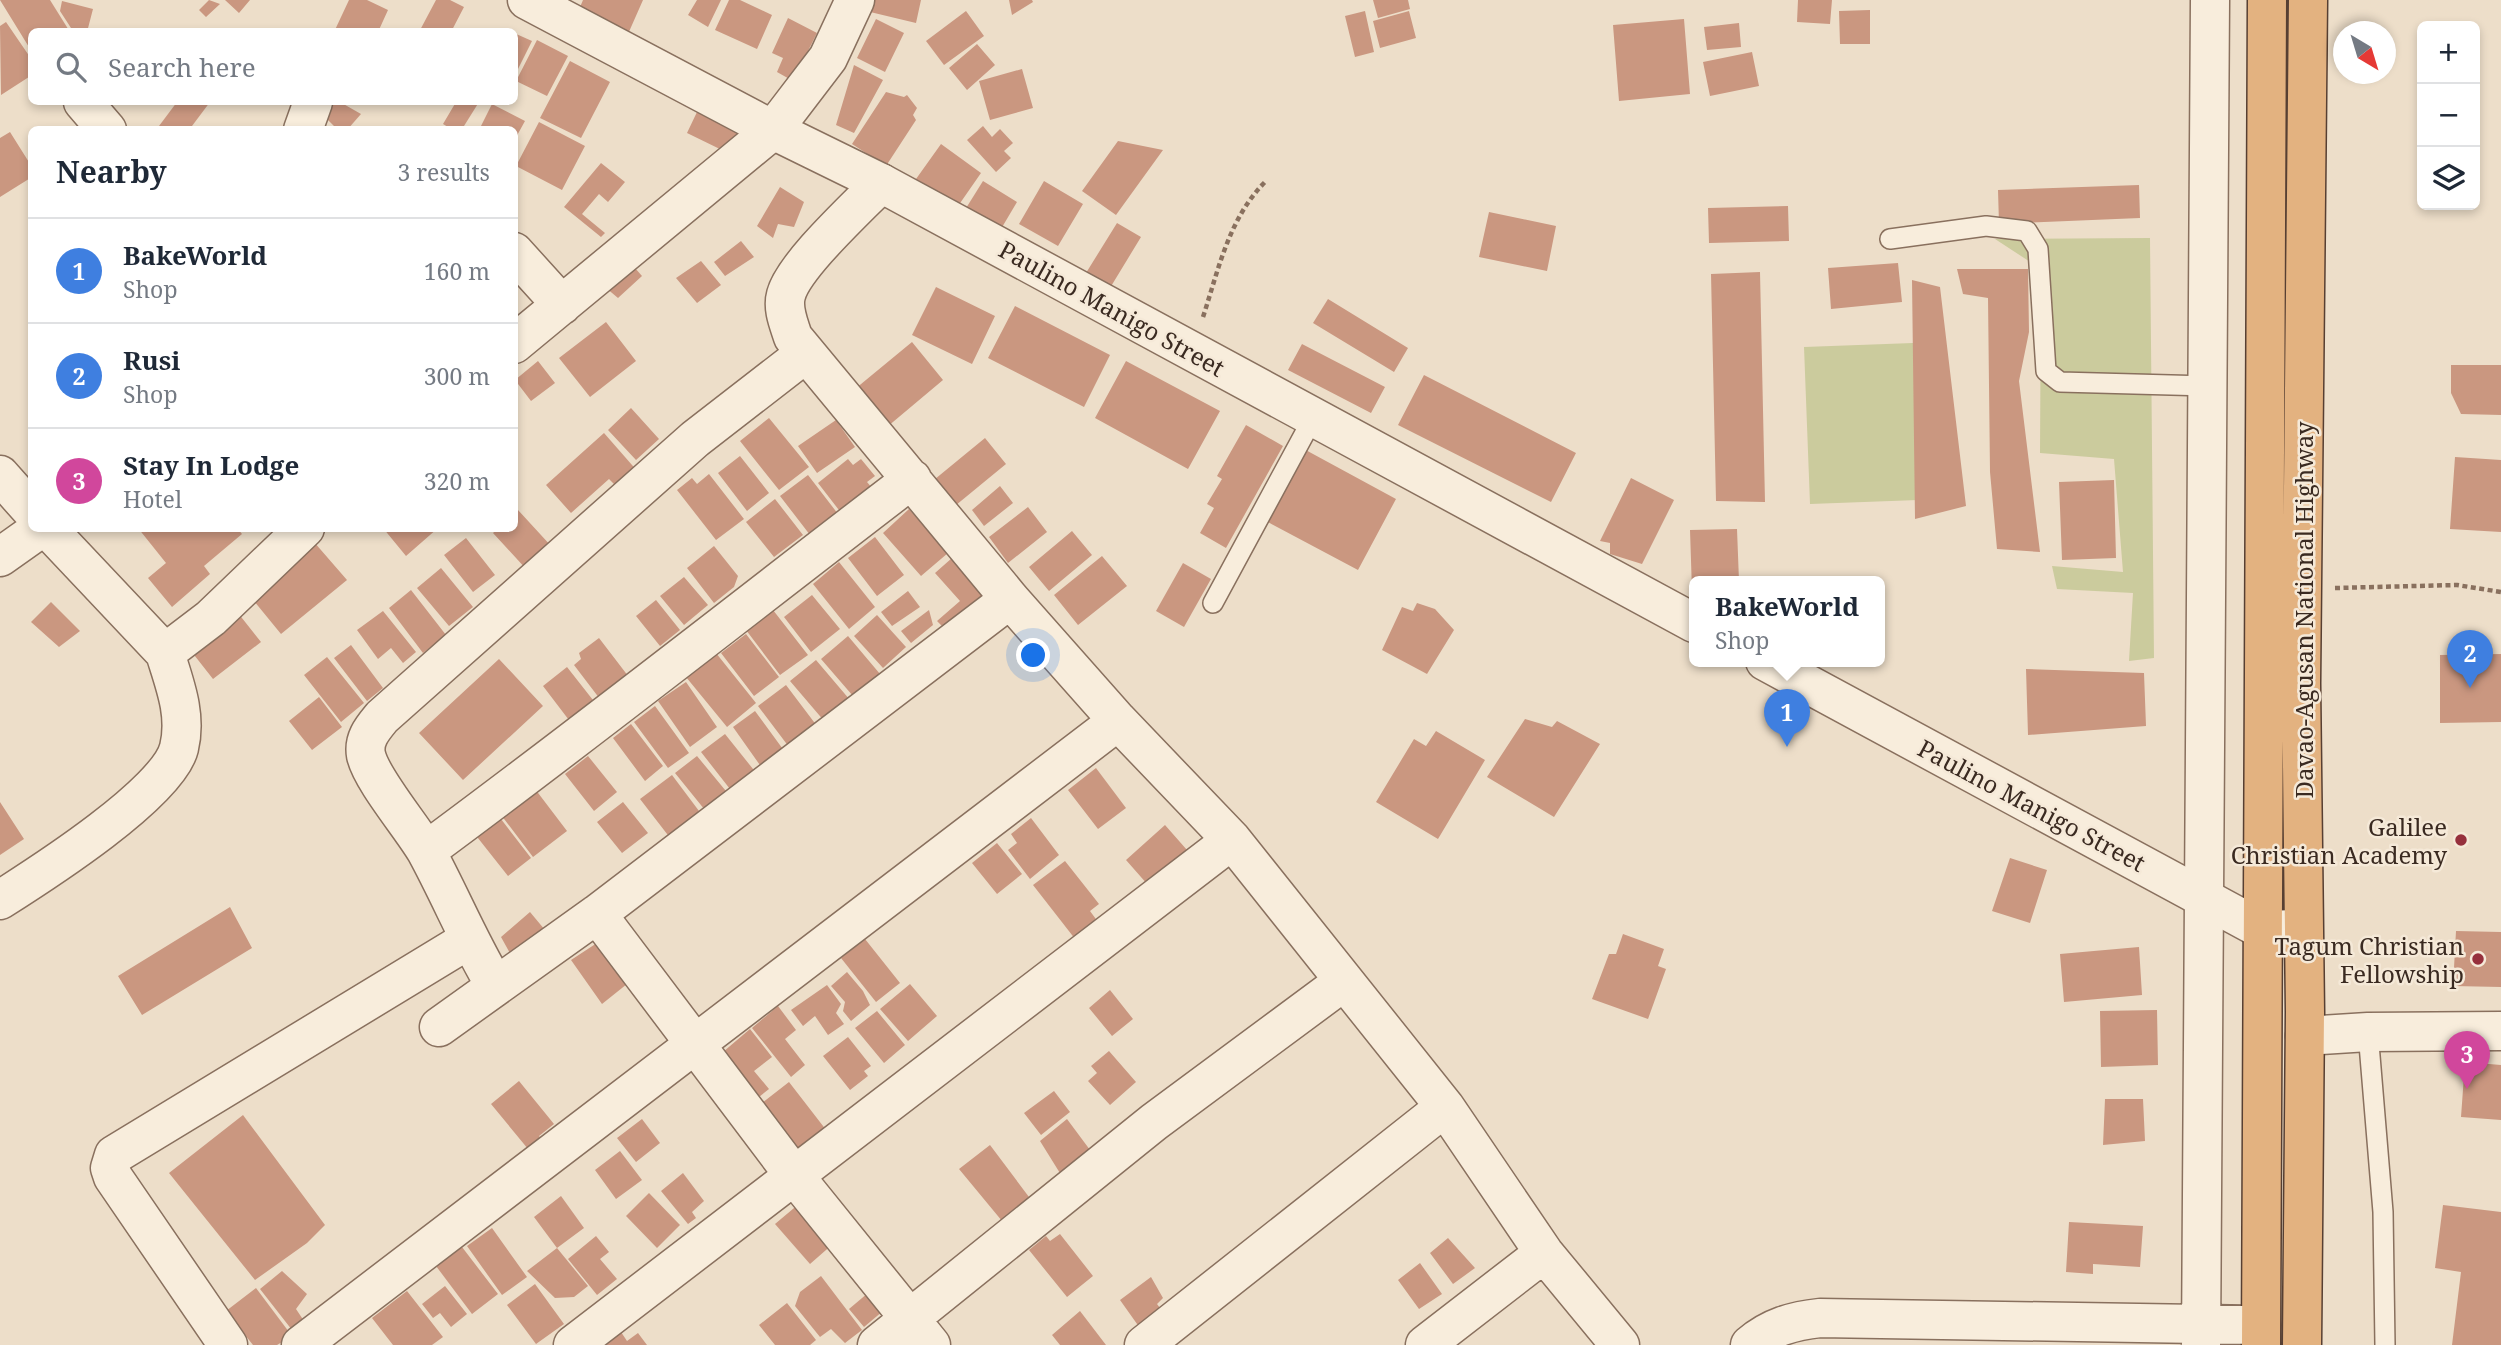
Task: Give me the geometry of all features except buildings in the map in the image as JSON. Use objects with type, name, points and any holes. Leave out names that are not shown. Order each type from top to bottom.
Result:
[{"type":"highway","name":"Davao-Agusan National Highway","points":[[2261,1335],[2267,0]]},
{"type":"highway","name":"Davao-Agusan National Highway","points":[[2302,1345],[2305,1036],[2302,590],[2308,0]]},
{"type":"street","name":"Paulino Manigo Street","points":[[527,0],[773,130],[881,183],[1689,620]]},
{"type":"street","points":[[518,341],[773,130],[828,58],[855,0]]},
{"type":"street","points":[[2201,1334],[2210,0]]},
{"type":"street","points":[[86,105],[104,126]]},
{"type":"street","points":[[304,126],[312,105]]},
{"type":"street","points":[[881,183],[811,258],[787,291],[785,302],[793,337],[1010,599],[1118,721],[1232,840],[1444,1107],[1544,1254],[1620,1345]]},
{"type":"street","points":[[518,256],[562,304]]},
{"type":"street","points":[[495,985],[468,940],[426,851],[369,763],[366,743],[370,732],[382,717],[695,439],[806,353]]},
{"type":"street","points":[[0,475],[28,506]]},
{"type":"street","points":[[426,851],[598,723],[663,668],[912,479]]},
{"type":"street","points":[[0,557],[35,532]]},
{"type":"street","points":[[0,900],[44,872],[118,816],[170,769],[179,750],[182,723],[179,698],[165,653],[51,532]]},
{"type":"street","points":[[165,653],[211,618],[301,532]]},
{"type":"street","points":[[439,1027],[597,914],[1010,599]]},
{"type":"street","name":"Paulino Manigo Street","points":[[1776,667],[2263,930],[2304,929]]},
{"type":"street","points":[[301,1345],[1118,721]]},
{"type":"street","points":[[573,1345],[1232,840]]},
{"type":"street","points":[[597,914],[793,1174],[921,1333]]},
{"type":"street","points":[[228,1345],[113,1177],[110,1168],[114,1155],[468,940]]},
{"type":"street","points":[[877,1345],[921,1333],[1154,1122],[1343,982]]},
{"type":"street","points":[[2305,1036],[2368,1032],[2501,1031]]},
{"type":"street","points":[[1144,1345],[1444,1107]]},
{"type":"street","points":[[1425,1345],[1544,1254]]},
{"type":"street","points":[[1750,1345],[1765,1333],[1793,1321],[1820,1318],[2261,1335]]},
{"type":"lane","points":[[1890,239],[1986,226],[2027,231],[2038,249],[2046,371],[2060,382],[2208,386]]},
{"type":"lane","points":[[1213,603],[1313,418]]},
{"type":"lane","points":[[2368,1032],[2383,1212],[2385,1345]]},
{"type":"path","points":[[1190,351],[1224,245],[1254,192],[1267,180]]},
{"type":"path","points":[[2302,590],[2458,585],[2501,592]]},
{"type":"green space","points":[[2150,238],[2154,658],[2129,661],[2133,593],[2057,589],[2052,566],[2123,572],[2114,459],[2040,453],[2041,269],[1995,239]]},
{"type":"green space","points":[[1913,343],[1918,500],[1810,504],[1804,347]]},
{"type":"place","name":"Rusi","points":[[2470,688]]},
{"type":"place","name":"BakeWorld","points":[[1787,747]]},
{"type":"place","name":"Galilee Christian Academy","points":[[2461,840]]},
{"type":"place","name":"Tagum Christian Fellowship","points":[[2478,959]]},
{"type":"place","name":"Stay In Lodge","points":[[2467,1089]]}]
